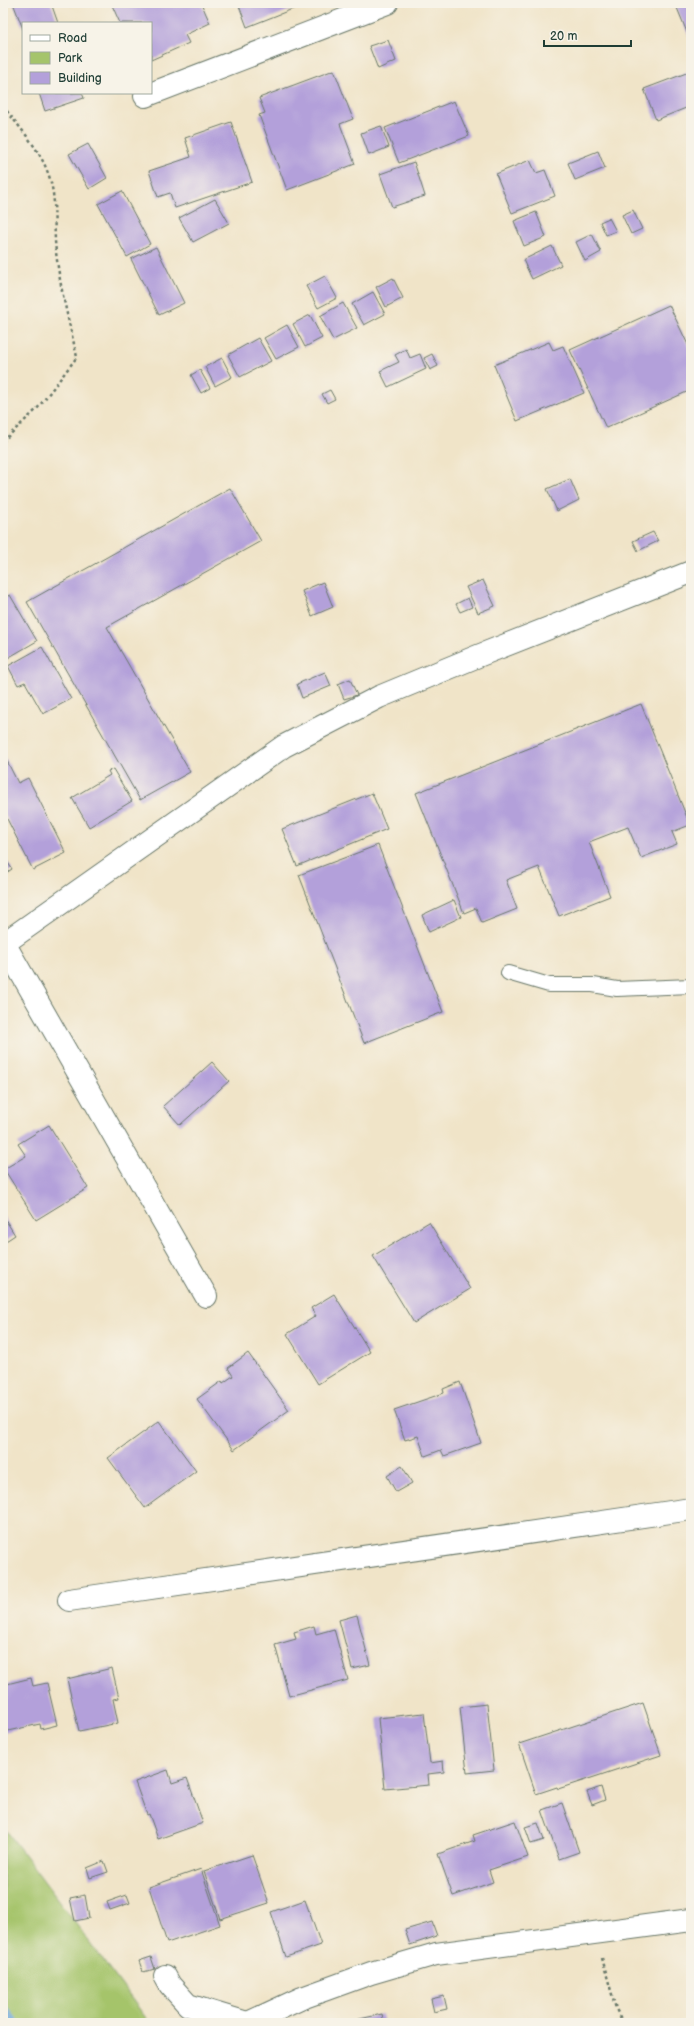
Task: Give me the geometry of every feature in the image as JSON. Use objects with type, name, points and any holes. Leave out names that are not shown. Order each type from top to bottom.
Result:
[{"type":"street","points":[[152,93],[387,3]]},
{"type":"street","points":[[145,96],[150,94]]},
{"type":"street","points":[[206,1296],[3,944],[284,746],[380,697],[478,656],[691,572]]},
{"type":"street","points":[[69,1600],[691,1509]]},
{"type":"street","points":[[166,1976],[170,1985],[188,2005],[248,2023],[302,1998],[371,1973],[436,1954],[691,1920]]},
{"type":"lane","points":[[508,974],[549,985],[594,985],[617,989],[691,986]]},
{"type":"path","points":[[3,106],[35,144],[50,179],[56,214],[56,251],[62,292],[77,357],[37,409],[3,441]]},
{"type":"path","points":[[595,1932],[616,2009],[624,2023]]},
{"type":"green space","points":[[3,1826],[149,2022],[149,2023],[3,2023]]},
{"type":"building","points":[[13,3],[51,3],[58,22],[22,22],[22,26]]},
{"type":"building","points":[[111,3],[201,3],[210,23],[185,35],[189,43],[152,60],[152,22],[120,22]]},
{"type":"building","points":[[238,3],[308,3],[247,27]]},
{"type":"building","points":[[675,3],[691,3],[691,42]]},
{"type":"building","points":[[388,40],[396,61],[378,69],[369,46]]},
{"type":"building","points":[[334,70],[353,119],[340,124],[355,164],[287,190],[259,115],[265,113],[259,98]]},
{"type":"building","points":[[689,72],[691,76],[691,106],[656,120],[644,89]]},
{"type":"building","points":[[39,94],[82,94],[84,98],[45,111]]},
{"type":"building","points":[[454,101],[469,136],[399,163],[385,128]]},
{"type":"building","points":[[231,122],[252,182],[175,208],[170,193],[158,197],[149,171],[191,157],[185,138]]},
{"type":"building","points":[[381,126],[389,147],[369,155],[361,133]]},
{"type":"building","points":[[88,144],[107,178],[89,189],[69,154]]},
{"type":"building","points":[[598,151],[605,168],[575,180],[568,163]]},
{"type":"building","points":[[530,160],[536,173],[545,170],[555,196],[512,213],[496,174]]},
{"type":"building","points":[[414,162],[425,196],[392,207],[380,174]]},
{"type":"building","points":[[122,191],[150,244],[127,257],[98,204]]},
{"type":"building","points":[[215,199],[229,223],[193,242],[179,218]]},
{"type":"building","points":[[633,210],[642,229],[631,234],[622,215]]},
{"type":"building","points":[[536,212],[546,237],[524,246],[514,221]]},
{"type":"building","points":[[609,218],[616,231],[606,235],[600,222]]},
{"type":"building","points":[[592,234],[601,252],[585,261],[576,242]]},
{"type":"building","points":[[552,246],[561,265],[532,279],[523,260]]},
{"type":"building","points":[[156,247],[184,303],[159,315],[131,259]]},
{"type":"building","points":[[325,276],[337,298],[318,308],[306,286]]},
{"type":"building","points":[[393,278],[403,298],[386,307],[376,287]]},
{"type":"building","points":[[373,292],[385,314],[364,325],[352,304]]},
{"type":"building","points":[[343,303],[357,328],[333,340],[320,316]]},
{"type":"building","points":[[669,305],[691,351],[691,390],[606,428],[570,350]]},
{"type":"building","points":[[310,315],[322,338],[305,347],[293,324]]},
{"type":"building","points":[[287,325],[299,347],[276,359],[264,338]]},
{"type":"building","points":[[258,338],[271,361],[240,377],[228,355]]},
{"type":"building","points":[[549,342],[553,350],[563,346],[584,393],[517,421],[494,365]]},
{"type":"building","points":[[406,349],[410,358],[420,354],[426,369],[388,387],[380,371],[399,362],[395,355]]},
{"type":"building","points":[[432,354],[438,366],[430,370],[424,358]]},
{"type":"building","points":[[222,358],[232,377],[215,386],[205,367]]},
{"type":"building","points":[[200,370],[210,388],[201,393],[191,375]]},
{"type":"building","points":[[330,390],[335,399],[327,403],[322,394]]},
{"type":"building","points":[[570,479],[579,500],[557,511],[547,489]]},
{"type":"building","points":[[230,488],[261,541],[107,627],[190,772],[140,800],[27,602]]},
{"type":"building","points":[[653,532],[658,541],[638,551],[633,541]]},
{"type":"building","points":[[483,580],[495,606],[478,613],[466,587]]},
{"type":"building","points":[[323,582],[333,607],[312,616],[302,591]]},
{"type":"building","points":[[10,595],[37,641],[6,659],[3,654],[3,598]]},
{"type":"building","points":[[468,598],[472,607],[460,612],[456,604]]},
{"type":"building","points":[[42,647],[71,699],[43,714],[25,682],[18,685],[8,666]]},
{"type":"building","points":[[325,672],[331,686],[302,698],[297,684]]},
{"type":"building","points":[[350,679],[357,695],[344,699],[338,684]]},
{"type":"building","points":[[641,704],[690,825],[672,832],[677,844],[641,858],[628,827],[589,842],[610,896],[559,916],[539,867],[506,880],[517,909],[482,923],[476,908],[464,913],[416,793]]},
{"type":"building","points":[[6,759],[18,783],[28,778],[66,853],[33,870],[3,811],[3,761]]},
{"type":"building","points":[[113,769],[132,801],[89,827],[72,798],[110,775],[108,771]]},
{"type":"building","points":[[372,793],[387,829],[297,866],[282,829]]},
{"type":"building","points":[[378,845],[443,1012],[364,1043],[299,875]]},
{"type":"building","points":[[3,855],[12,869],[3,875]]},
{"type":"building","points":[[454,900],[461,917],[429,932],[422,915]]},
{"type":"building","points":[[212,1062],[229,1081],[180,1125],[163,1106]]},
{"type":"building","points":[[49,1125],[88,1188],[36,1220],[4,1169],[26,1156],[18,1144]]},
{"type":"building","points":[[3,1216],[15,1235],[3,1243]]},
{"type":"building","points":[[429,1222],[470,1289],[414,1323],[373,1256]]},
{"type":"building","points":[[334,1294],[370,1352],[318,1384],[287,1334],[316,1316],[311,1308]]},
{"type":"building","points":[[248,1353],[289,1410],[234,1450],[197,1399],[222,1381],[223,1383],[233,1376],[228,1368]]},
{"type":"building","points":[[460,1382],[481,1443],[444,1456],[441,1450],[425,1456],[418,1436],[405,1440],[394,1410],[444,1393],[443,1389]]},
{"type":"building","points":[[159,1421],[196,1471],[145,1508],[108,1458]]},
{"type":"building","points":[[402,1466],[412,1483],[396,1492],[387,1476]]},
{"type":"building","points":[[357,1615],[370,1665],[352,1669],[339,1620]]},
{"type":"building","points":[[314,1626],[316,1634],[334,1629],[348,1680],[289,1696],[275,1645],[296,1639],[294,1632]]},
{"type":"building","points":[[112,1668],[119,1698],[113,1699],[118,1723],[79,1731],[67,1679]]},
{"type":"building","points":[[31,1678],[33,1686],[47,1683],[57,1725],[41,1729],[40,1724],[3,1732],[3,1685]]},
{"type":"building","points":[[643,1703],[661,1755],[558,1789],[557,1787],[536,1794],[519,1744]]},
{"type":"building","points":[[487,1704],[494,1770],[467,1773],[460,1707]]},
{"type":"building","points":[[424,1713],[430,1763],[443,1761],[444,1772],[428,1774],[429,1785],[385,1789],[378,1718]]},
{"type":"building","points":[[168,1770],[172,1783],[187,1778],[203,1823],[158,1839],[149,1814],[147,1815],[135,1782]]},
{"type":"building","points":[[601,1787],[605,1800],[592,1805],[587,1792]]},
{"type":"building","points":[[562,1803],[579,1852],[559,1859],[542,1810]]},
{"type":"building","points":[[515,1821],[528,1857],[489,1870],[493,1882],[453,1896],[438,1854],[475,1841],[473,1835]]},
{"type":"building","points":[[538,1823],[544,1840],[531,1844],[525,1827]]},
{"type":"building","points":[[252,1855],[269,1903],[220,1919],[204,1871]]},
{"type":"building","points":[[104,1861],[108,1872],[90,1878],[87,1868]]},
{"type":"building","points":[[201,1869],[220,1925],[167,1943],[149,1887]]},
{"type":"building","points":[[85,1895],[89,1918],[75,1921],[70,1898]]},
{"type":"building","points":[[127,1895],[130,1903],[110,1910],[107,1902]]},
{"type":"building","points":[[305,1900],[321,1945],[286,1957],[271,1912]]},
{"type":"building","points":[[432,1922],[437,1936],[410,1945],[405,1930]]},
{"type":"building","points":[[151,1957],[155,1969],[143,1972],[139,1961]]},
{"type":"building","points":[[444,1996],[447,2009],[434,2012],[431,1999]]},
{"type":"building","points":[[382,2014],[384,2023],[356,2023],[355,2020]]},
{"type":"waterway","points":[[3,2008],[15,2023]]}]
